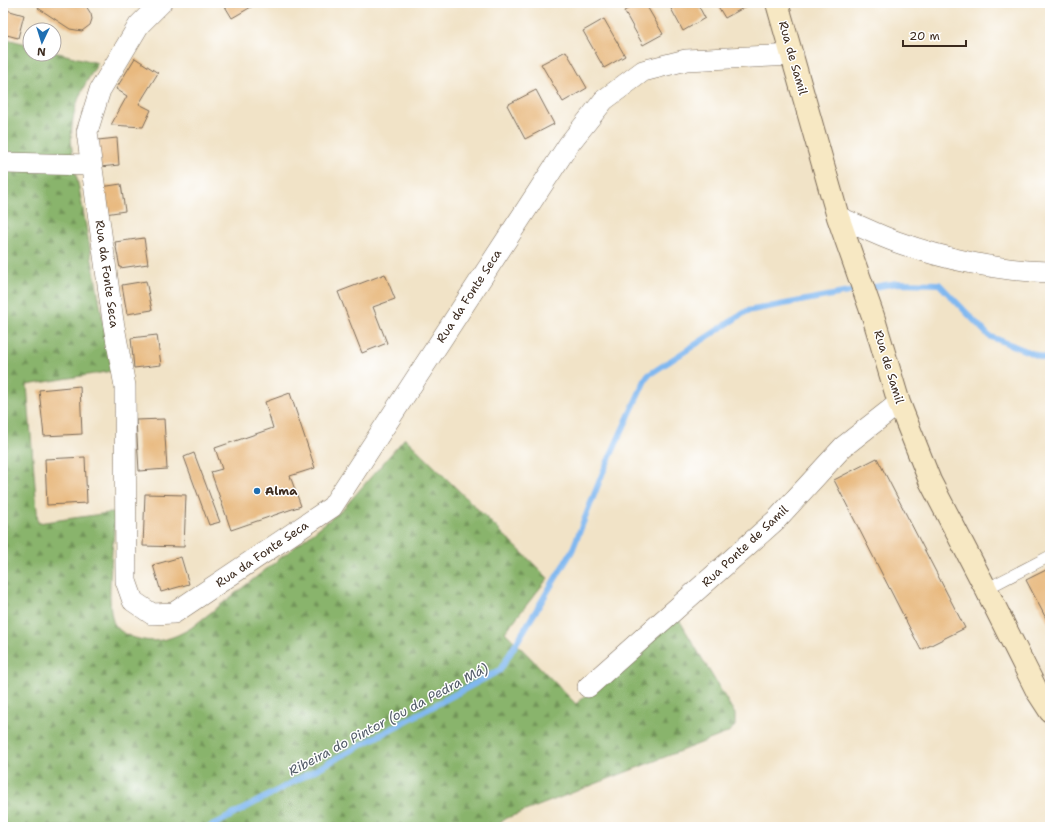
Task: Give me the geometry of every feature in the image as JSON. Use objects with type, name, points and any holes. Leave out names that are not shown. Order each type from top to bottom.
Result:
[{"type":"street","name":"Rua da Fonte Seca","points":[[161,3],[139,25],[100,90],[87,132],[113,322],[125,386],[126,581],[133,601],[152,614],[174,613],[332,507],[569,144],[604,100],[643,71],[686,60],[793,55]]},
{"type":"street","name":"Rua de Samil","points":[[777,3],[838,217],[873,316],[899,403],[930,481],[1037,691],[1050,712]]},
{"type":"street","points":[[3,163],[91,165]]},
{"type":"street","points":[[838,217],[898,242],[962,262],[1050,272]]},
{"type":"street","name":"Rua Ponte de Samil","points":[[588,688],[776,520],[843,447],[899,403]]},
{"type":"lane","points":[[986,589],[1050,556]]},
{"type":"green space","points":[[3,38],[22,43],[22,62],[62,62],[62,54],[98,63],[84,86],[76,105],[73,117],[71,140],[74,164],[112,371],[27,385],[38,523],[116,512],[112,553],[110,604],[112,617],[117,628],[132,637],[153,641],[178,635],[191,628],[342,510],[405,438],[548,578],[505,632],[576,704],[678,618],[735,714],[735,726],[727,733],[507,818],[494,827],[3,827]]},
{"type":"building","points":[[41,3],[88,3],[86,6],[92,19],[90,25],[82,31],[70,29],[62,24],[62,22],[59,22],[38,8]]},
{"type":"building","points":[[223,3],[258,3],[232,18]]},
{"type":"building","points":[[639,3],[645,3],[663,34],[643,45],[624,11]]},
{"type":"building","points":[[668,3],[697,3],[705,18],[683,31]]},
{"type":"building","points":[[716,3],[745,3],[747,6],[725,18]]},
{"type":"building","points":[[3,9],[24,15],[18,38],[3,34]]},
{"type":"building","points":[[604,19],[625,56],[604,68],[583,31]]},
{"type":"building","points":[[566,51],[587,88],[563,102],[541,64]]},
{"type":"building","points":[[135,58],[158,73],[139,104],[151,110],[143,127],[111,125],[127,96],[116,89]]},
{"type":"building","points":[[536,90],[554,124],[525,139],[507,105]]},
{"type":"building","points":[[117,138],[119,165],[100,167],[98,140]]},
{"type":"building","points":[[121,184],[125,211],[105,214],[101,187]]},
{"type":"building","points":[[144,238],[148,264],[120,268],[115,242]]},
{"type":"building","points":[[385,274],[395,299],[373,307],[387,343],[362,353],[338,292]]},
{"type":"building","points":[[146,281],[152,310],[127,314],[122,285]]},
{"type":"building","points":[[157,335],[161,365],[134,368],[131,338]]},
{"type":"building","points":[[80,386],[82,434],[44,436],[39,390]]},
{"type":"building","name":"Alma","points":[[290,393],[315,468],[290,476],[301,506],[231,530],[211,472],[222,469],[215,448],[273,428],[265,402]]},
{"type":"building","points":[[164,419],[167,469],[139,471],[136,420]]},
{"type":"building","points":[[194,453],[220,522],[209,525],[184,457]]},
{"type":"building","points":[[85,457],[87,503],[47,505],[45,459]]},
{"type":"building","points":[[877,458],[965,628],[921,650],[834,480]]},
{"type":"building","points":[[145,494],[186,495],[184,547],[143,546]]},
{"type":"building","points":[[181,557],[189,584],[161,592],[153,565]]},
{"type":"building","points":[[1050,568],[1050,626],[1026,580]]},
{"type":"waterway","name":"Ribeira do Pintor (ou da Pedra Má)","points":[[868,288],[897,283],[939,284],[989,336],[1044,358],[1050,357]]},
{"type":"waterway","name":"Ribeira do Pintor (ou da Pedra Má)","points":[[210,827],[500,670],[572,551],[603,472],[647,376],[747,311],[859,290]]},
{"type":"place","name":"Alma","points":[[257,491]]}]
